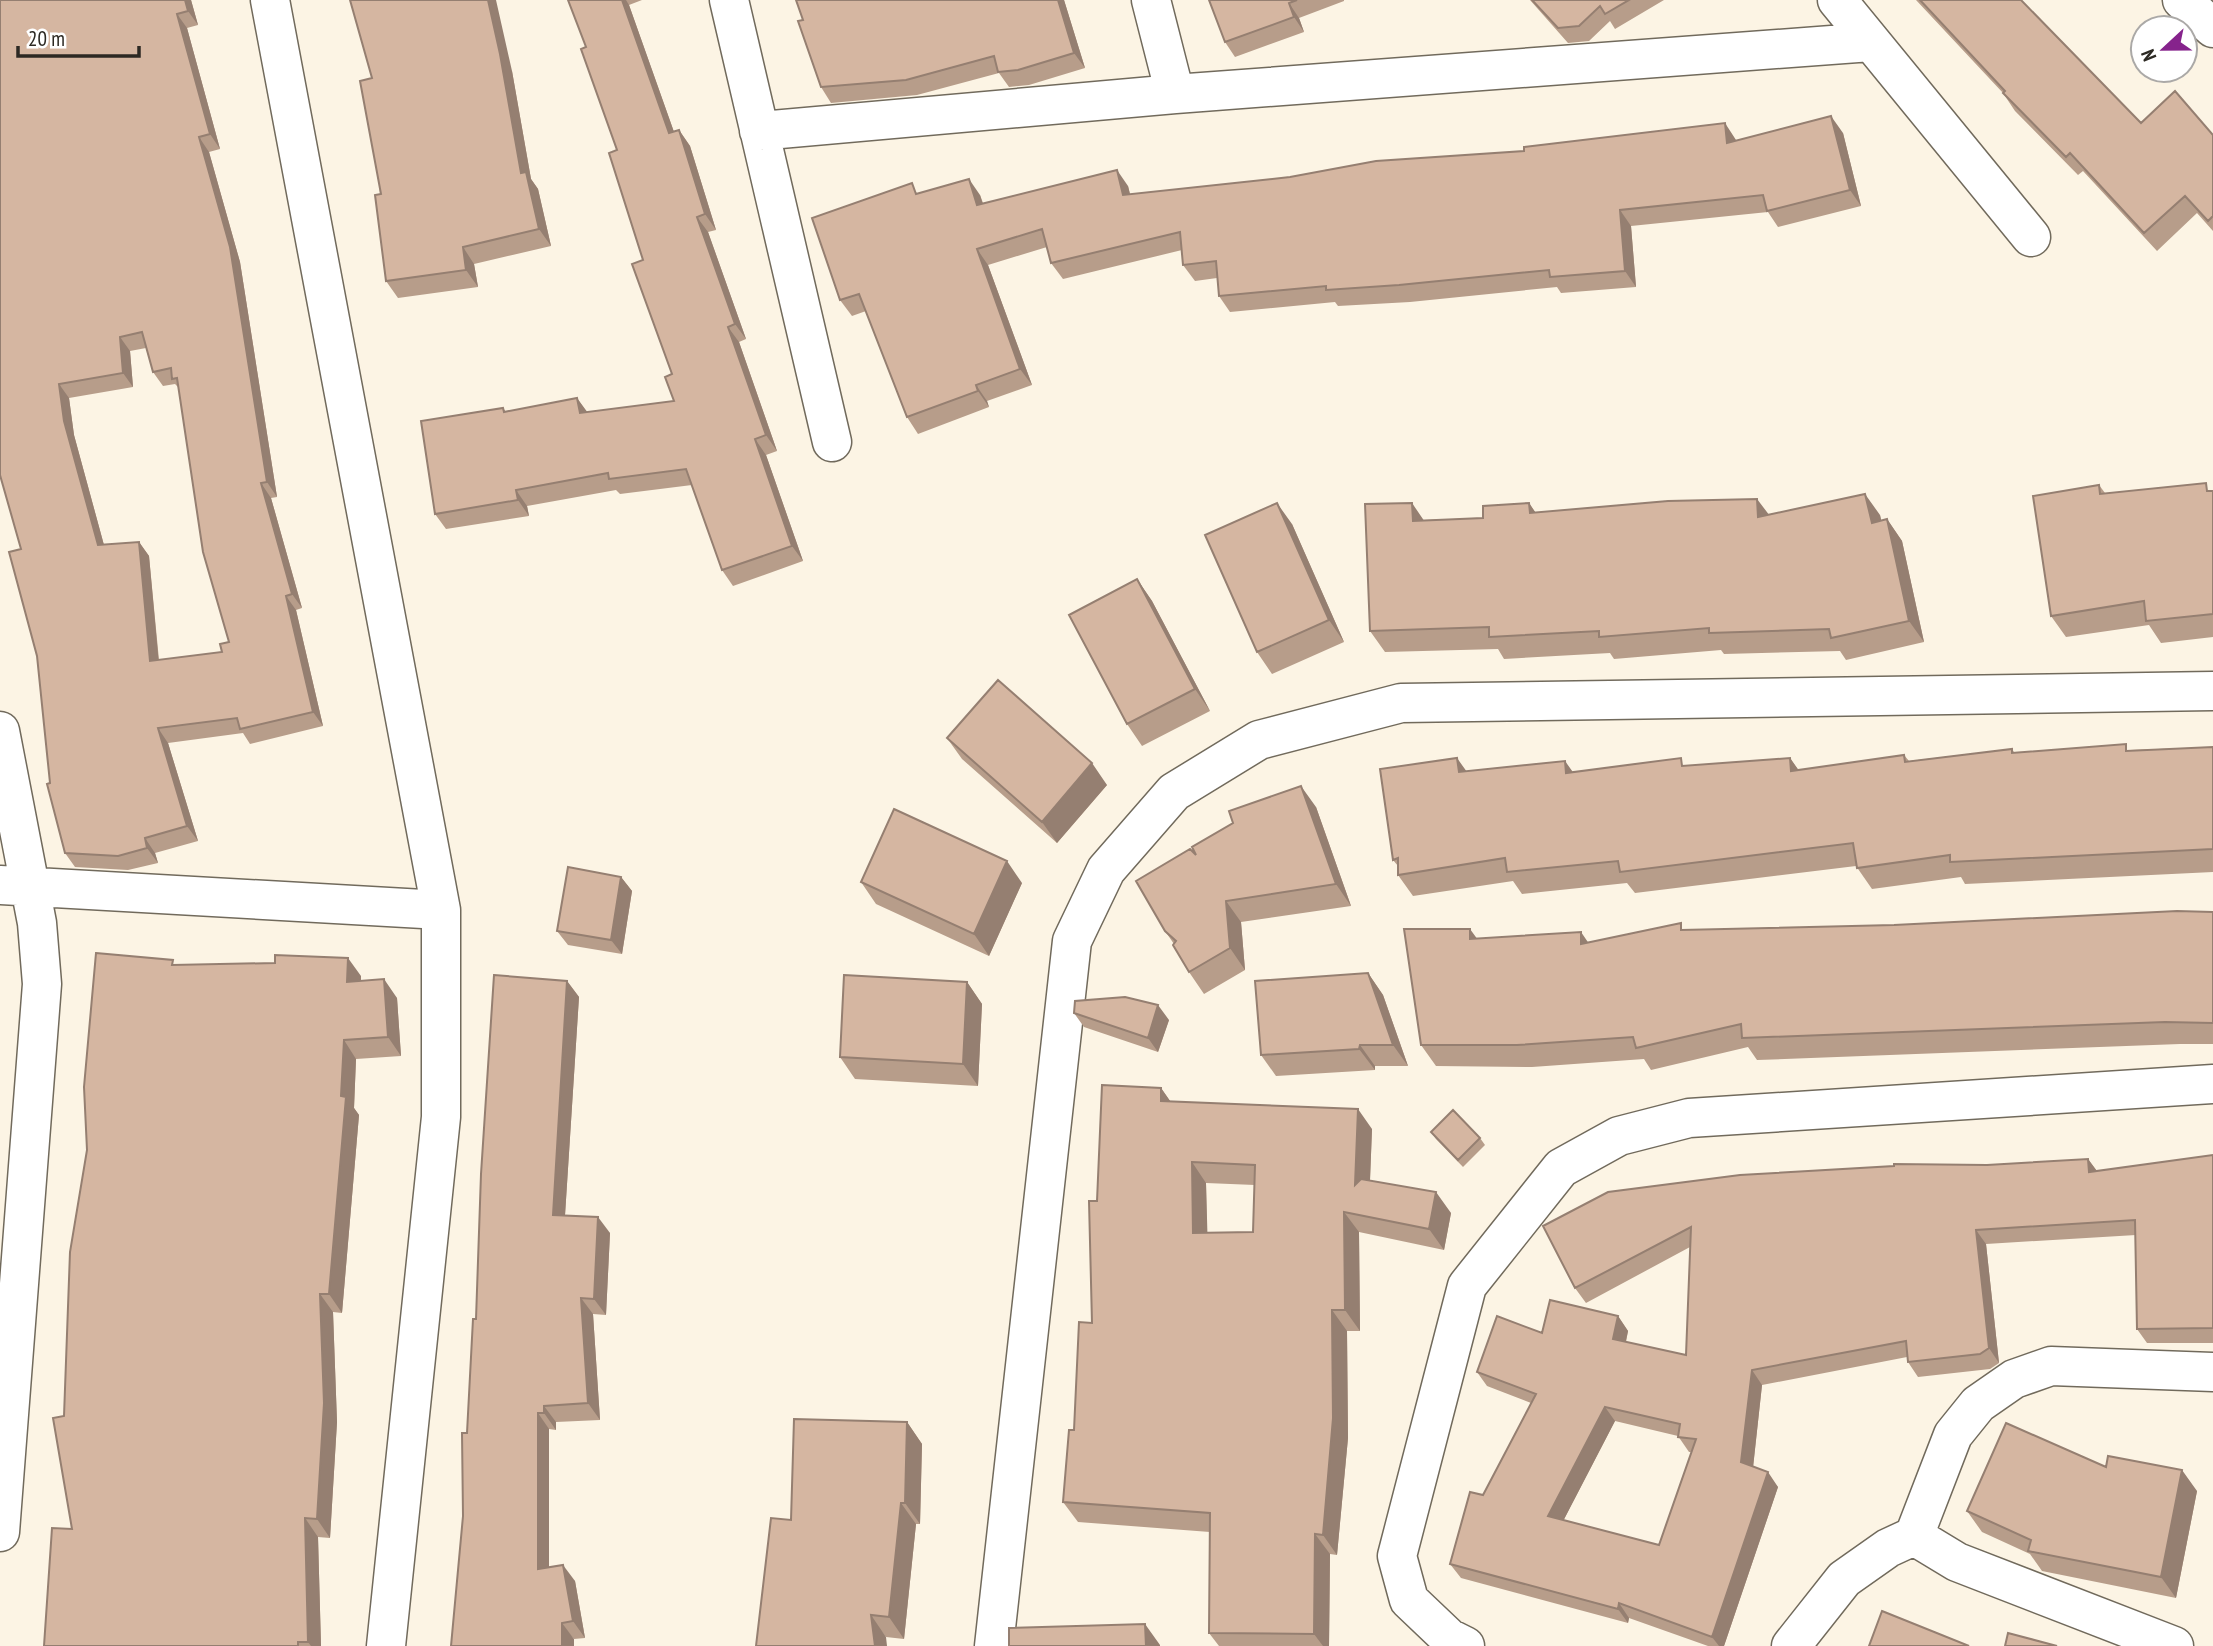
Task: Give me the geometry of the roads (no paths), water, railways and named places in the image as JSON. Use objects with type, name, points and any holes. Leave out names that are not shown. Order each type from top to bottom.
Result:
[{"type":"street","points":[[270,0],[441,910],[441,1117],[386,1646]]},
{"type":"street","points":[[729,0],[832,442]]},
{"type":"street","points":[[1151,0],[1175,94]]},
{"type":"street","points":[[1837,0],[2031,237]]},
{"type":"street","points":[[2182,0],[2213,27]]},
{"type":"street","points":[[759,131],[1175,94],[1871,41]]},
{"type":"street","points":[[994,1646],[1072,941],[1106,870],[1174,792],[1259,740],[1401,703],[2213,691]]},
{"type":"street","points":[[0,732],[15,886],[37,923],[42,984],[8,1320],[0,1532]]},
{"type":"street","points":[[15,886],[441,910]]},
{"type":"street","points":[[1465,1646],[1449,1638],[1409,1600],[1397,1556],[1467,1286],[1561,1168],[1619,1136],[1689,1118],[2213,1084]]},
{"type":"street","points":[[1791,1646],[1844,1579],[1888,1548],[1914,1536],[1953,1435],[1978,1404],[2014,1379],[2051,1366],[2213,1372]]},
{"type":"street","points":[[1914,1536],[1957,1562],[2174,1646]]}]
